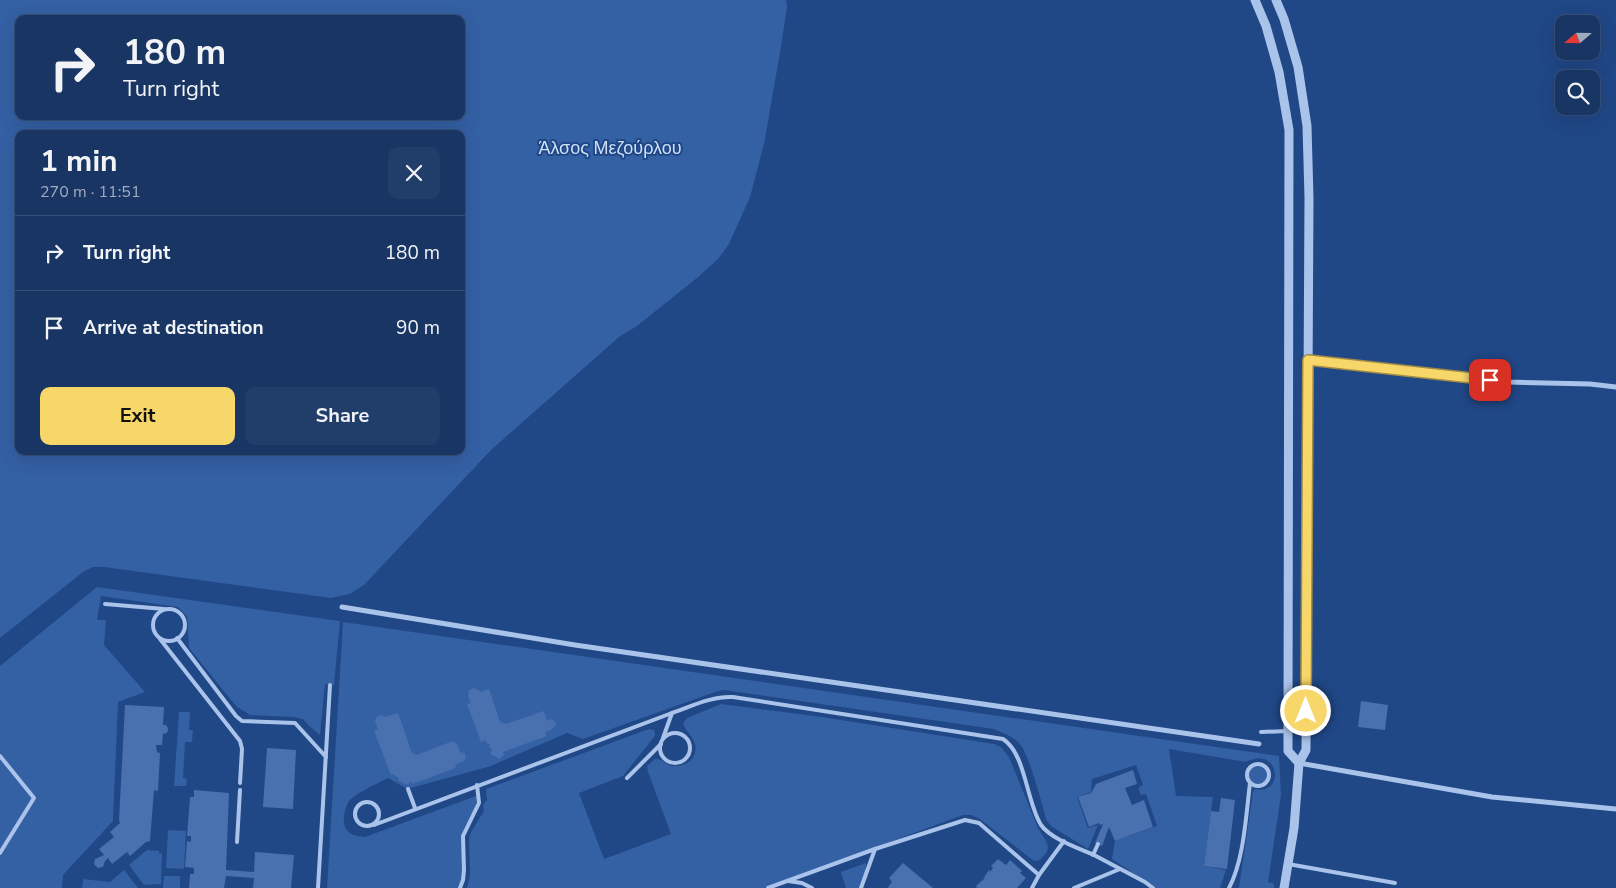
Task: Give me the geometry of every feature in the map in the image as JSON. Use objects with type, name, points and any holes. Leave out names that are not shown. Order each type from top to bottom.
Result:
[{"type":"street","points":[[1256,0],[1266,26],[1279,72],[1289,130],[1288,751],[1299,764],[1492,797],[1616,809]]},
{"type":"street","points":[[1276,0],[1284,19],[1298,66],[1307,126],[1309,198],[1306,750],[1299,764],[1294,828],[1284,888]]},
{"type":"street","points":[[1308,360],[1508,382],[1590,384],[1616,387]]},
{"type":"street","points":[[342,606],[584,646],[1260,744]]},
{"type":"lane","points":[[105,604],[174,609],[183,617],[184,631],[177,638],[167,641],[160,639]]},
{"type":"lane","points":[[164,609],[155,616],[153,628],[240,741],[242,749],[240,783]]},
{"type":"lane","points":[[177,638],[236,716],[242,721],[295,723],[326,757]]},
{"type":"lane","points":[[318,888],[330,685]]},
{"type":"lane","points":[[374,825],[378,819],[378,807],[371,802],[360,804],[355,811],[356,819],[365,826],[374,825],[477,785],[722,696],[1003,739],[1008,742],[1015,753],[1036,815],[1042,826],[1049,833],[1145,882],[1153,888]]},
{"type":"lane","points":[[627,778],[661,744],[665,738],[669,735],[678,734],[686,739],[690,747],[684,760],[670,762],[662,756],[661,744],[672,713]]},
{"type":"lane","points":[[1261,732],[1288,732]]},
{"type":"lane","points":[[0,756],[34,798],[0,853]]},
{"type":"lane","points":[[1229,888],[1239,860],[1250,783],[1247,776],[1251,766],[1262,764],[1268,768],[1269,779],[1264,785],[1257,786],[1250,783]]},
{"type":"lane","points":[[460,888],[464,870],[463,836],[479,803],[477,785]]},
{"type":"lane","points":[[408,789],[415,808]]},
{"type":"lane","points":[[237,842],[240,790]]},
{"type":"lane","points":[[768,888],[875,849],[960,821],[970,820],[979,823],[1039,875]]},
{"type":"lane","points":[[1032,888],[1039,875],[1064,841]]},
{"type":"lane","points":[[1093,855],[1098,844]]},
{"type":"lane","points":[[862,888],[875,849]]},
{"type":"lane","points":[[1288,864],[1395,883]]},
{"type":"lane","points":[[1074,888],[1120,870]]},
{"type":"lane","points":[[786,881],[802,883],[812,888]]},
{"type":"green space","name":"Άλσος Μεζούρλου","points":[[0,0],[786,0],[787,6],[781,47],[764,144],[750,197],[729,244],[718,259],[697,278],[637,326],[619,337],[491,450],[364,585],[350,594],[331,598],[104,567],[93,567],[83,572],[0,638]]},
{"type":"green space","points":[[97,587],[340,621],[334,685],[325,684],[320,735],[303,719],[250,715],[236,706],[189,648],[187,616],[178,607],[101,596],[97,620],[106,620],[104,645],[145,692],[118,702],[113,821],[63,875],[62,888],[0,888],[0,666]]},
{"type":"green space","points":[[343,622],[1279,756],[1281,795],[1268,882],[1274,884],[1274,888],[1239,888],[1253,792],[1255,789],[1265,789],[1271,785],[1274,779],[1272,764],[1266,760],[1257,758],[1246,762],[1169,749],[1176,796],[1213,797],[1204,866],[1226,870],[1220,888],[1155,888],[1112,859],[1115,841],[1157,826],[1146,794],[1141,795],[1138,788],[1143,785],[1136,765],[1092,779],[1091,792],[1077,797],[1088,828],[1098,825],[1088,849],[1051,826],[1047,821],[1031,768],[1023,749],[1019,743],[1001,732],[994,729],[724,690],[583,739],[567,733],[491,766],[407,789],[388,778],[357,794],[350,800],[345,811],[344,822],[350,833],[365,837],[476,796],[476,807],[464,837],[460,888],[327,888]]},
{"type":"green space","points":[[721,704],[822,717],[994,744],[1001,747],[1009,757],[1038,828],[1046,841],[1048,846],[1047,852],[1040,860],[1034,861],[980,819],[971,815],[963,815],[764,888],[467,888],[470,875],[469,838],[484,811],[483,805],[487,800],[486,789],[649,729],[654,730],[654,737],[623,776],[579,793],[604,859],[671,834],[647,766],[655,759],[673,766],[683,765],[690,761],[695,753],[695,744],[683,723],[687,718]]},
{"type":"green space","points":[[179,712],[190,712],[189,730],[193,730],[192,742],[185,742],[183,778],[187,779],[186,786],[174,786]]},
{"type":"green space","points":[[1258,766],[1264,769],[1267,775],[1264,781],[1258,784],[1252,781],[1249,775],[1252,769]]},
{"type":"green space","points":[[168,830],[186,831],[184,869],[166,868]]},
{"type":"green space","points":[[147,850],[162,853],[161,884],[144,885],[129,865]]},
{"type":"green space","points":[[866,863],[866,870],[859,888],[846,888],[841,872]]},
{"type":"green space","points":[[124,870],[138,888],[82,888],[83,879],[110,882]]},
{"type":"green space","points":[[164,876],[180,876],[180,888],[163,888]]},
{"type":"building","points":[[474,688],[481,692],[489,689],[500,722],[506,724],[544,711],[547,721],[550,719],[555,721],[556,725],[551,730],[545,732],[547,736],[503,752],[504,755],[500,759],[490,754],[492,749],[489,747],[490,744],[486,743],[485,740],[481,742],[467,704],[471,703],[468,695],[469,690]]},
{"type":"building","points":[[1361,701],[1388,705],[1385,730],[1358,727]]},
{"type":"building","points":[[125,705],[164,707],[163,725],[166,725],[168,728],[165,734],[163,733],[162,745],[156,745],[157,752],[160,753],[158,791],[154,790],[150,841],[146,842],[130,856],[127,852],[112,864],[108,858],[103,867],[98,868],[94,864],[95,859],[104,855],[99,849],[114,837],[110,832],[120,823]]},
{"type":"building","points":[[398,713],[412,753],[416,755],[453,741],[453,743],[456,742],[460,752],[465,753],[466,758],[464,761],[455,765],[456,768],[412,784],[411,781],[407,785],[398,780],[399,778],[395,774],[391,775],[374,731],[378,729],[375,721],[381,715],[386,717]]},
{"type":"building","points":[[267,748],[296,750],[293,809],[263,807]]},
{"type":"building","points":[[1133,770],[1137,784],[1125,788],[1132,805],[1144,800],[1153,827],[1115,841],[1109,827],[1102,846],[1095,843],[1103,824],[1100,825],[1099,823],[1089,827],[1078,797],[1091,793],[1096,784]]},
{"type":"building","points":[[194,790],[229,793],[226,870],[254,872],[255,852],[294,855],[291,888],[253,888],[254,878],[226,876],[224,888],[189,888],[190,874],[194,874],[194,868],[185,867],[187,841],[191,842],[191,836],[187,836],[190,797],[194,797]]},
{"type":"building","points":[[1221,798],[1235,800],[1227,869],[1204,866],[1211,811],[1219,812]]},
{"type":"building","points":[[998,859],[1006,865],[1010,860],[1022,871],[1020,873],[1026,878],[1017,888],[977,888],[976,886],[985,878],[989,870],[990,872],[993,868],[991,866]]},
{"type":"building","points":[[903,863],[933,888],[889,888],[892,882],[889,878]]},
{"type":"route","points":[[1306,711],[1308,360],[1490,380]]}]
